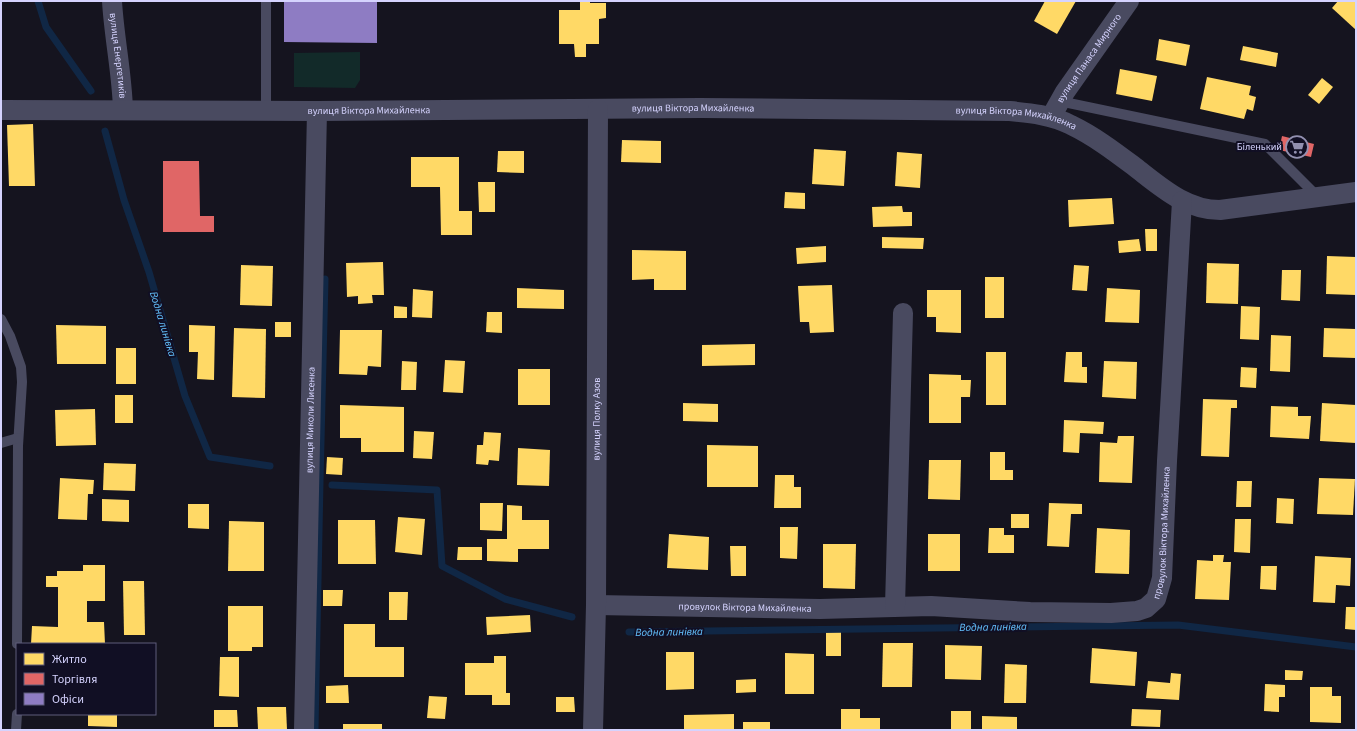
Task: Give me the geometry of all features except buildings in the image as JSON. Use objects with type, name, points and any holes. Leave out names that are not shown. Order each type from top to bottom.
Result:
[{"type":"street","name":"вулиця Енергетиків","points":[[112,1],[113,27],[122,89],[123,110]]},
{"type":"street","name":"вулиця Панаса Мирного","points":[[1055,109],[1129,1]]},
{"type":"street","name":"вулиця Віктора Михайленка","points":[[1,110],[317,111],[700,108],[1009,111],[1055,109],[1070,124],[1136,168],[1161,188],[1182,201],[1196,207],[1209,210],[1220,210],[1356,192]]},
{"type":"street","name":"вулиця Полку Азов","points":[[593,730],[596,606],[598,109]]},
{"type":"street","name":"вулиця Миколи Лисенка","points":[[304,730],[317,111]]},
{"type":"street","name":"провулок Віктора Михайленка","points":[[596,606],[820,609],[870,609],[895,606],[953,607],[1030,612],[1111,612],[1137,611],[1146,608],[1156,599],[1162,578],[1182,201]]},
{"type":"street","points":[[895,606],[903,313]]},
{"type":"lane","points":[[266,1],[266,111]]},
{"type":"lane","points":[[1055,109],[1265,144],[1318,197]]},
{"type":"lane","points":[[1,319],[10,336],[22,367],[18,438],[17,643]]},
{"type":"lane","points":[[1,442],[18,438]]},
{"type":"lane","points":[[16,730],[17,715]]},
{"type":"green space","points":[[360,52],[360,80],[355,88],[294,87],[294,53]]},
{"type":"waterway","name":"Водна линівка","points":[[38,1],[46,27],[91,91]]},
{"type":"waterway","name":"Водна линівка","points":[[105,131],[124,200],[149,272],[185,396],[210,457],[270,466]]},
{"type":"waterway","points":[[315,730],[325,279]]},
{"type":"waterway","name":"Водна линівка","points":[[332,485],[437,490],[442,566],[505,599],[572,617]]},
{"type":"waterway","name":"Водна линівка","points":[[629,632],[1178,625],[1356,647]]},
{"type":"place","name":"Біленький","points":[[1297,147]]}]
